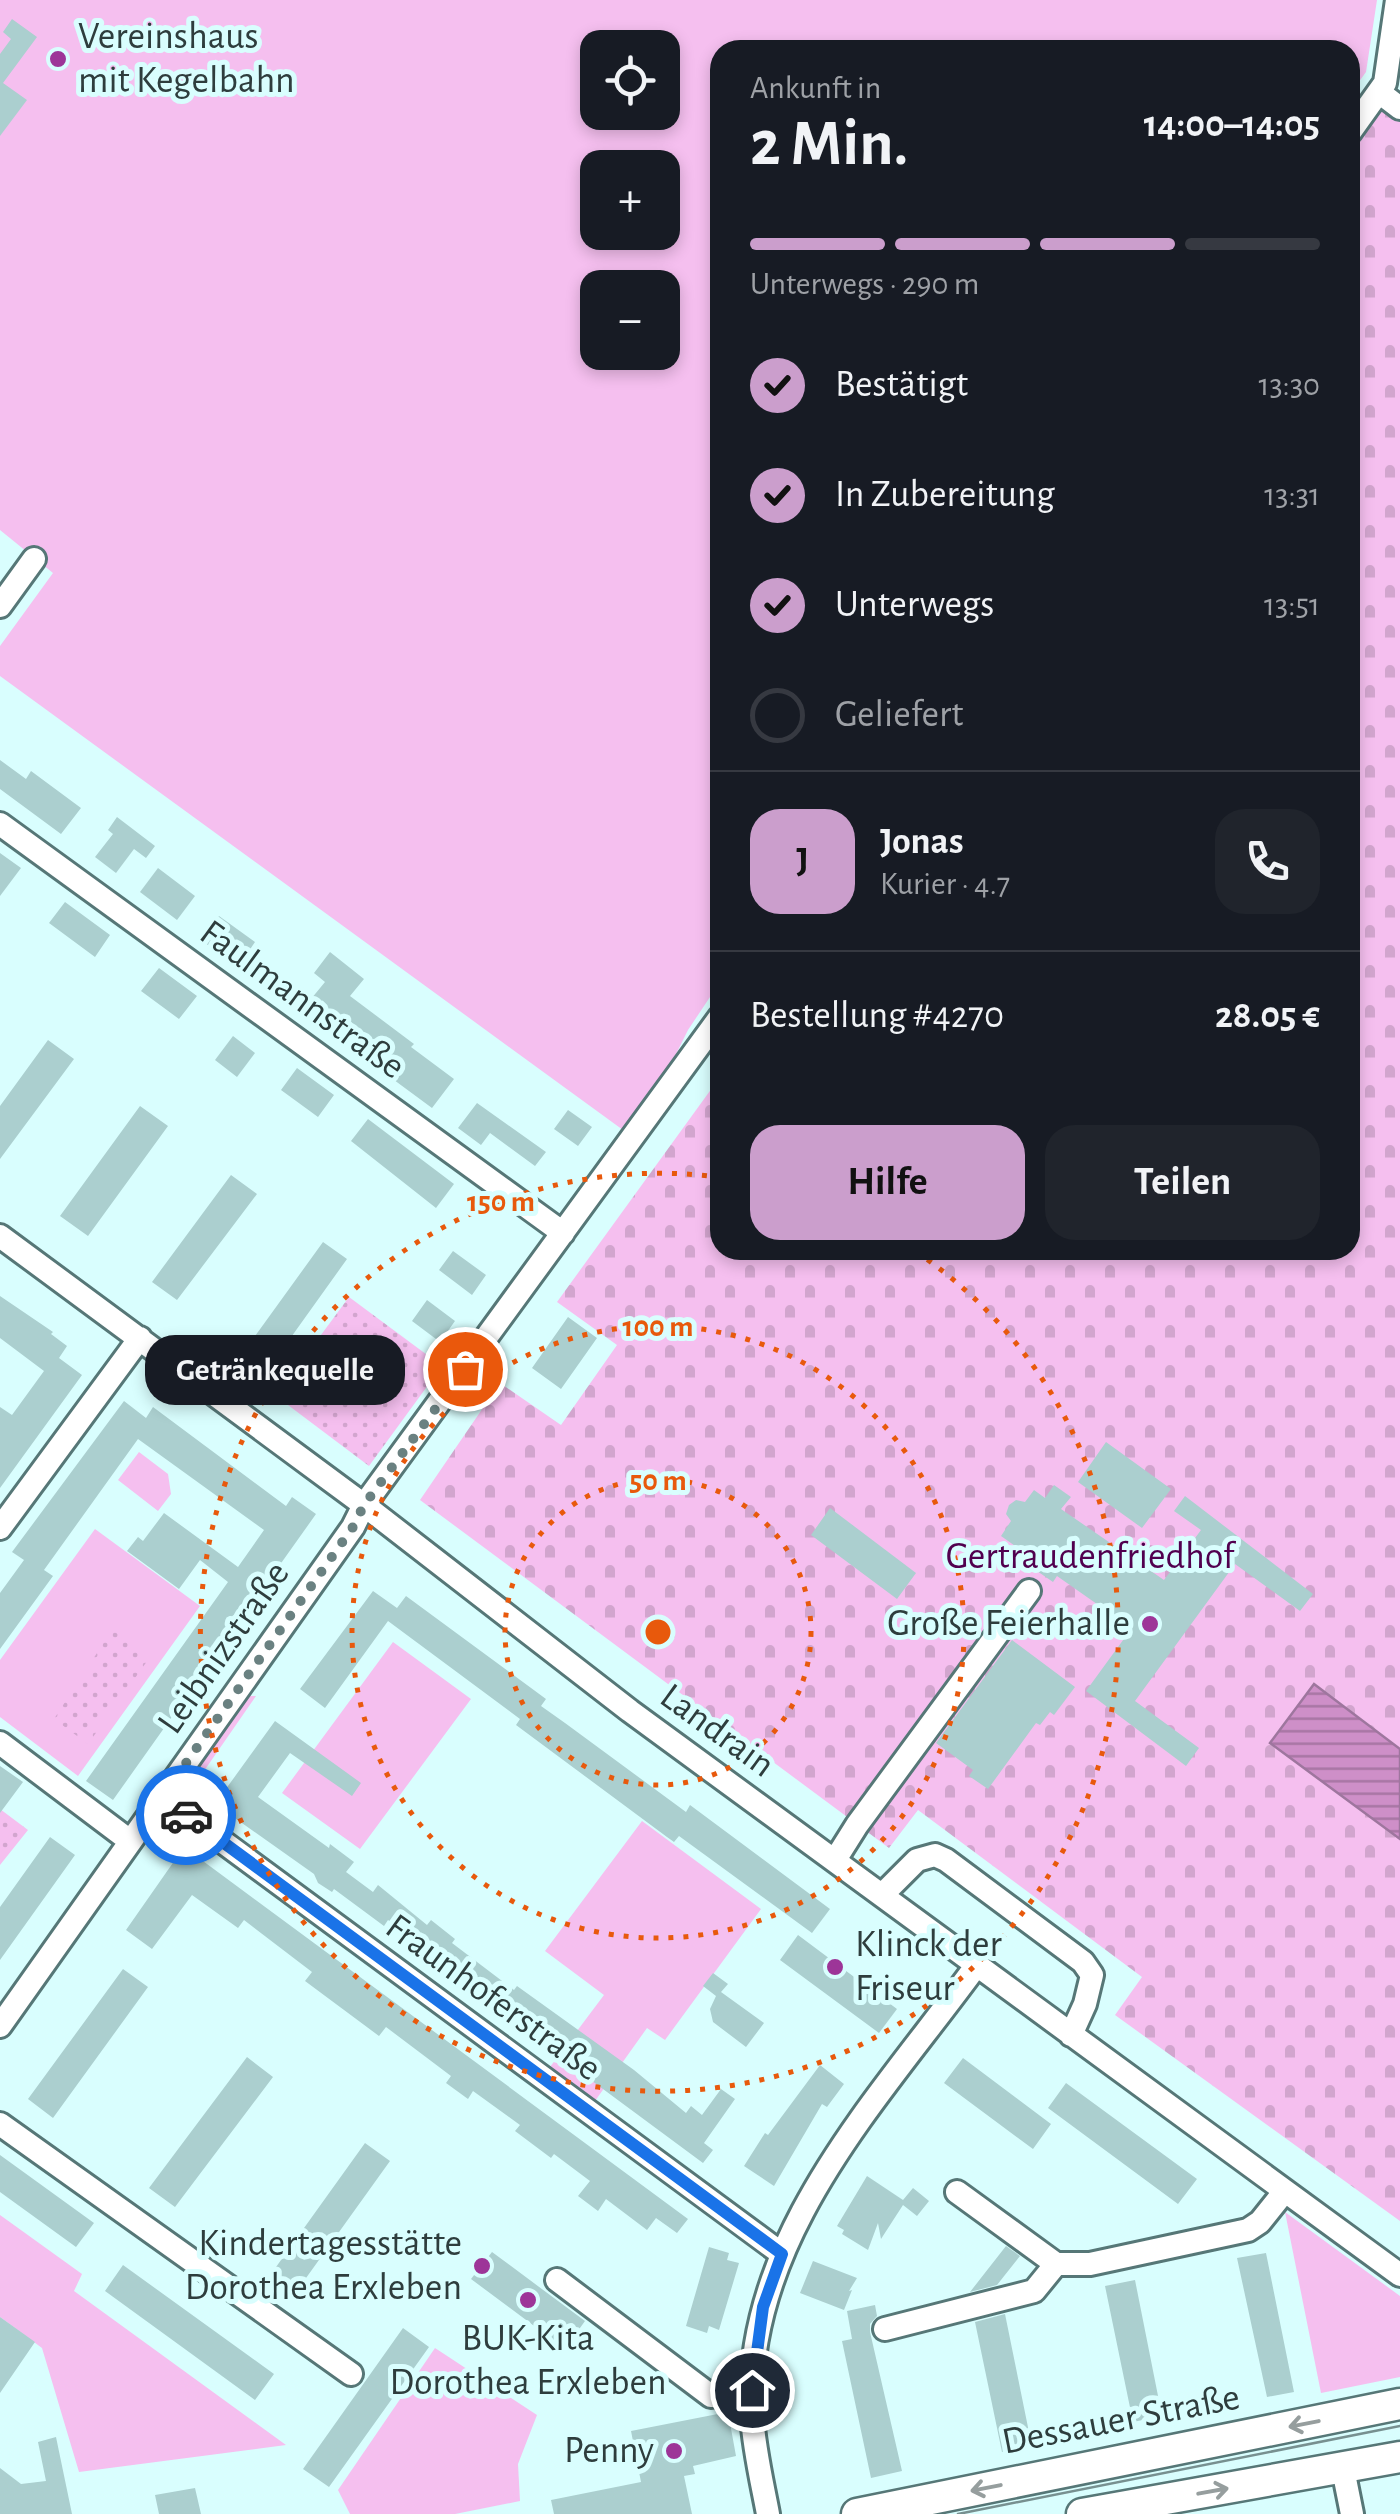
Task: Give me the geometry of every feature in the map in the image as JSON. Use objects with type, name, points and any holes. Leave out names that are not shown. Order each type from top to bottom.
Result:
[{"type":"main road","name":"Dessauer Straße","points":[[857,2514],[1400,2404]]},
{"type":"main road","points":[[1082,2514],[1400,2457]]},
{"type":"street","points":[[1360,119],[1388,84],[1397,0]]},
{"type":"street","points":[[1388,84],[1400,108]]},
{"type":"street","points":[[0,606],[34,559]]},
{"type":"street","name":"Faulmannstraße","points":[[0,824],[562,1234]]},
{"type":"street","name":"Leibnizstraße","points":[[0,2026],[353,1527],[364,1505],[710,1032]]},
{"type":"street","name":"Landrain","points":[[0,1236],[364,1505],[630,1711],[1400,2274]]},
{"type":"street","points":[[0,1528],[140,1338]]},
{"type":"street","points":[[835,1860],[1028,1591]]},
{"type":"street","points":[[0,1744],[130,1841]]},
{"type":"street","name":"Fraunhoferstraße","points":[[162,1797],[782,2254]]},
{"type":"street","points":[[882,1895],[917,1860],[936,1855],[946,1860],[1083,1962],[1092,1975],[1071,2035]]},
{"type":"street","points":[[768,2514],[756,2446],[752,2390],[763,2307],[782,2254],[851,2134],[976,1966]]},
{"type":"street","points":[[0,2124],[351,2374]]},
{"type":"street","points":[[957,2192],[1056,2264],[1090,2264],[1235,2234],[1260,2222],[1284,2192]]},
{"type":"street","points":[[885,2329],[1034,2291],[1056,2264]]},
{"type":"street","points":[[557,2280],[711,2396],[752,2390]]},
{"type":"street","points":[[1342,2469],[1352,2514]]},
{"type":"green space","points":[[0,0],[1377,0],[1366,72],[1360,80],[1360,40],[710,40],[710,997],[688,1030],[634,1138],[0,676],[0,646],[53,573],[0,530]]},
{"type":"green space","name":"Gertraudenfriedhof","points":[[1377,82],[1400,104],[1400,2221],[1115,2015],[1142,1977],[918,1810],[889,1848],[420,1500],[500,1383],[561,1425],[617,1345],[557,1302],[710,1091],[710,1260],[1360,1260],[1360,108]]},
{"type":"green space","points":[[349,1297],[442,1366],[369,1466],[276,1396]]},
{"type":"green space","points":[[139,1452],[168,1474],[171,1494],[158,1511],[118,1480]]},
{"type":"green space","points":[[95,1529],[200,1606],[78,1776],[0,1717],[0,1660]]},
{"type":"green space","points":[[112,1630],[150,1657],[88,1744],[54,1719]]},
{"type":"green space","points":[[393,1642],[471,1699],[360,1849],[282,1793]]},
{"type":"green space","points":[[248,1696],[256,1696],[186,1797],[186,1785]]},
{"type":"green space","points":[[0,1809],[28,1830],[0,1865]]},
{"type":"green space","points":[[642,1821],[761,1909],[665,2040],[647,2028],[595,2101],[550,2067],[604,1995],[545,1951]]},
{"type":"green space","points":[[1285,2212],[1400,2296],[1400,2377],[1321,2393]]},
{"type":"green space","points":[[0,2215],[82,2274],[74,2291],[286,2445],[79,2472],[42,2348],[0,2317]]},
{"type":"green space","points":[[435,2348],[537,2415],[518,2464],[520,2501],[455,2514],[350,2514],[338,2490]]},
{"type":"shaded area","points":[[1314,1684],[1400,1749],[1400,1839],[1270,1743]]},
{"type":"building","points":[[12,19],[37,37],[3,83],[27,100],[0,136],[0,54],[11,39],[3,32]]},
{"type":"building","points":[[0,760],[26,779],[31,771],[81,808],[61,834],[0,789]]},
{"type":"building","points":[[117,817],[155,846],[146,858],[134,849],[116,873],[95,857],[113,834],[108,830]]},
{"type":"building","points":[[0,853],[21,868],[0,896]]},
{"type":"building","points":[[158,868],[195,896],[177,920],[140,892]]},
{"type":"building","points":[[65,902],[110,935],[95,957],[49,923]]},
{"type":"building","points":[[219,916],[255,942],[238,967],[201,940]]},
{"type":"building","points":[[330,952],[364,979],[350,996],[454,1079],[432,1108],[348,1046],[356,1035],[311,999],[325,982],[314,973]]},
{"type":"building","points":[[159,968],[197,996],[179,1019],[141,991]]},
{"type":"building","points":[[233,1036],[255,1053],[237,1077],[215,1060]]},
{"type":"building","points":[[48,1040],[74,1059],[0,1159],[0,1106]]},
{"type":"building","points":[[297,1068],[334,1095],[318,1117],[281,1090]]},
{"type":"building","points":[[477,1103],[546,1152],[535,1166],[490,1133],[481,1145],[458,1128]]},
{"type":"building","points":[[140,1106],[168,1126],[88,1236],[60,1216]]},
{"type":"building","points":[[568,1110],[592,1127],[578,1146],[554,1129]]},
{"type":"building","points":[[368,1119],[454,1184],[436,1208],[351,1141]]},
{"type":"building","points":[[231,1175],[257,1194],[177,1300],[152,1282]]},
{"type":"building","points":[[323,1242],[347,1259],[269,1368],[245,1350]]},
{"type":"building","points":[[453,1251],[486,1275],[472,1295],[439,1270]]},
{"type":"building","points":[[0,1296],[53,1332],[67,1346],[59,1358],[82,1375],[0,1488],[0,1407],[12,1415],[44,1371],[0,1338]]},
{"type":"building","points":[[427,1300],[455,1321],[440,1342],[412,1321]]},
{"type":"building","points":[[568,1317],[597,1338],[561,1389],[532,1368]]},
{"type":"building","points":[[124,1401],[146,1418],[153,1407],[286,1506],[292,1497],[316,1514],[113,1800],[86,1781],[228,1582],[200,1560],[179,1589],[127,1551],[138,1537],[143,1541],[164,1513],[238,1567],[264,1530],[138,1439],[44,1570],[53,1576],[0,1649],[0,1593],[24,1560],[12,1552]]},
{"type":"building","points":[[1106,1442],[1171,1489],[1142,1528],[1078,1482]]},
{"type":"building","name":"Große Feierhalle","points":[[1054,1485],[1071,1497],[1061,1509],[1164,1580],[1201,1530],[1174,1511],[1185,1496],[1313,1594],[1300,1611],[1235,1564],[1135,1701],[1199,1748],[1186,1766],[1086,1691],[1126,1636],[1098,1617],[1104,1609],[1057,1576],[1053,1582],[1037,1571],[1042,1565],[1001,1536],[1011,1521],[1006,1514],[1009,1505],[1016,1500],[1025,1502],[1034,1490],[1045,1498]]},
{"type":"building","points":[[830,1508],[916,1573],[897,1599],[811,1535]]},
{"type":"building","points":[[373,1591],[397,1608],[406,1596],[546,1699],[541,1706],[686,1812],[690,1805],[830,1909],[812,1933],[679,1836],[674,1842],[667,1837],[516,1725],[520,1719],[388,1621],[325,1708],[300,1689]]},
{"type":"building","points":[[1012,1640],[1075,1687],[1054,1715],[1050,1712],[1040,1725],[1036,1723],[988,1789],[969,1776],[973,1770],[936,1743]]},
{"type":"building","points":[[275,1721],[361,1783],[352,1796],[290,1753],[258,1797],[354,1862],[346,1872],[373,1892],[378,1885],[427,1925],[431,1920],[455,1939],[452,1943],[514,1990],[517,1986],[634,2070],[686,2113],[691,2106],[702,2115],[721,2089],[735,2099],[704,2143],[713,2150],[703,2163],[411,1947],[416,1940],[388,1920],[384,1926],[334,1889],[332,1892],[318,1883],[314,1874],[215,1804]]},
{"type":"building","points":[[0,1766],[23,1782],[0,1813]]},
{"type":"building","points":[[50,1837],[75,1855],[0,1960],[0,1907]]},
{"type":"building","points":[[184,1847],[688,2219],[677,2233],[656,2218],[647,2230],[606,2199],[598,2211],[578,2196],[590,2181],[515,2131],[520,2125],[473,2091],[468,2099],[446,2083],[451,2076],[386,2027],[379,2036],[305,1981],[312,1972],[244,1920],[238,1928],[192,1895],[152,1949],[126,1930]]},
{"type":"building","points":[[798,1935],[897,2009],[879,2033],[780,1960]]},
{"type":"building","points":[[123,1969],[148,1987],[53,2118],[28,2099]]},
{"type":"building","points":[[713,1973],[728,1984],[721,1992],[764,2023],[746,2047],[713,2022],[710,2009],[716,1996],[703,1986]]},
{"type":"building","points":[[247,2057],[273,2077],[175,2207],[149,2188]]},
{"type":"building","points":[[963,2058],[1051,2124],[1033,2149],[944,2083]]},
{"type":"building","points":[[820,2065],[844,2084],[827,2107],[822,2104],[774,2186],[744,2166],[765,2133],[768,2135]]},
{"type":"building","points":[[1066,2083],[1197,2179],[1178,2204],[1048,2108]]},
{"type":"building","points":[[365,2143],[390,2161],[296,2292],[271,2274]]},
{"type":"building","points":[[0,2155],[94,2223],[76,2247],[0,2192]]},
{"type":"building","points":[[867,2176],[903,2200],[913,2188],[929,2201],[917,2216],[903,2205],[881,2239],[878,2223],[868,2250],[842,2234],[844,2230],[837,2226]]},
{"type":"building","points":[[1006,2246],[1020,2256],[997,2285],[970,2292]]},
{"type":"building","points":[[709,2247],[729,2253],[727,2260],[739,2263],[719,2330],[709,2326],[707,2333],[686,2326]]},
{"type":"building","name":"BUK-Kita Dorothea Erxleben","points":[[492,2252],[585,2321],[565,2349],[471,2279]]},
{"type":"building","points":[[1266,2253],[1294,2392],[1267,2397],[1237,2258]]},
{"type":"building","points":[[813,2261],[857,2278],[844,2310],[800,2293]]},
{"type":"building","points":[[123,2265],[274,2374],[255,2400],[105,2291]]},
{"type":"building","points":[[1135,2280],[1162,2416],[1133,2422],[1105,2286]]},
{"type":"building","points":[[875,2305],[877,2316],[870,2324],[870,2332],[902,2471],[871,2478],[842,2341],[852,2339],[847,2311]]},
{"type":"building","points":[[1005,2314],[1032,2447],[1002,2452],[975,2322]]},
{"type":"building","points":[[0,2317],[35,2342],[0,2393]]},
{"type":"building","points":[[403,2328],[429,2347],[329,2487],[303,2469]]},
{"type":"building","points":[[728,2412],[736,2456],[693,2466],[695,2474],[684,2476],[692,2514],[554,2514],[551,2500],[641,2482],[631,2431]]},
{"type":"building","points":[[56,2437],[72,2514],[0,2514],[0,2468],[21,2484],[46,2481],[38,2442]]},
{"type":"building","points":[[195,2488],[201,2514],[159,2514],[155,2495]]},
{"type":"tram line","points":[[958,2514],[1400,2426]]},
{"type":"way so far","points":[[186,1815],[162,1797],[353,1527],[364,1505],[465,1369]]},
{"type":"place","name":"Vereinshaus mit Kegelbahn","points":[[58,59]]},
{"type":"place","name":"Getränkequelle","points":[[465,1369]]},
{"type":"place","name":"Große Feierhalle","points":[[1150,1624]]},
{"type":"place","name":"Klinck der Friseur","points":[[835,1967]]},
{"type":"place","name":"Kindertagesstätte Dorothea Erxleben","points":[[482,2266]]},
{"type":"place","name":"BUK-Kita Dorothea Erxleben","points":[[528,2300]]},
{"type":"place","name":"Penny","points":[[674,2451]]},
{"type":"route","points":[[186,1815],[782,2254],[763,2307],[752,2390]]}]
